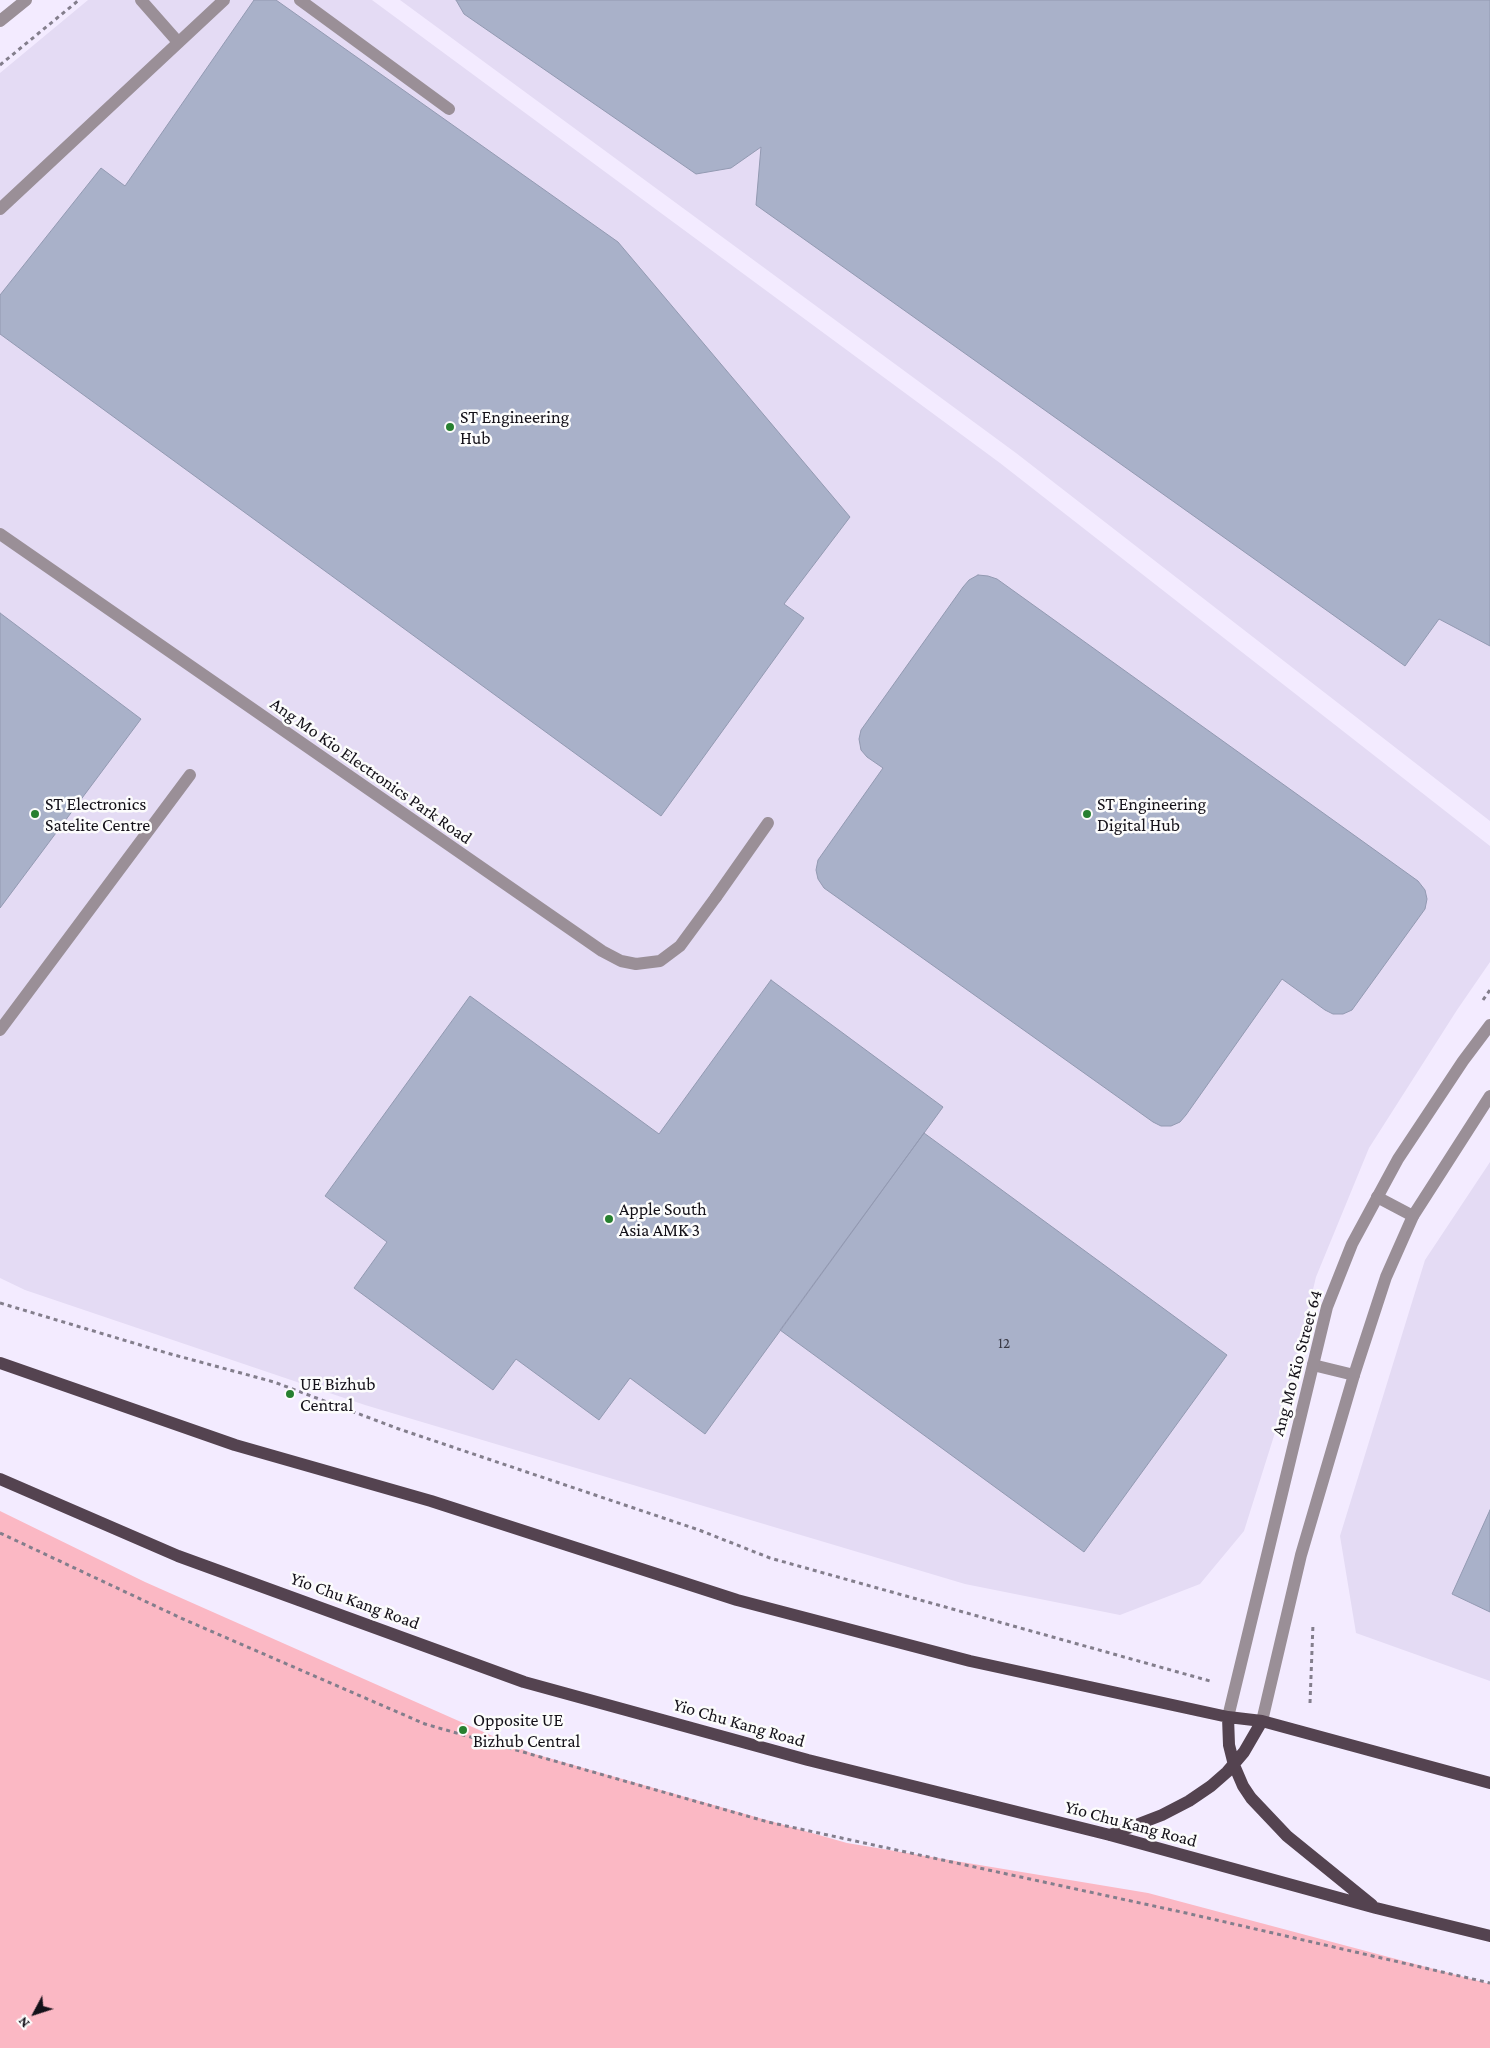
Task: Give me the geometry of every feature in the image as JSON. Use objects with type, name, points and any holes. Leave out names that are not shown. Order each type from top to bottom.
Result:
[{"type":"main road","points":[[0,1363],[235,1445],[431,1501],[737,1600],[970,1661],[1228,1716],[1262,1721],[1490,1783]]},
{"type":"main road","name":"Yio Chu Kang Road","points":[[0,1479],[178,1556],[524,1682],[808,1760],[1110,1835],[1376,1908],[1490,1936]]},
{"type":"main road","points":[[1228,1716],[1229,1745],[1234,1764],[1243,1786],[1251,1798],[1278,1828],[1376,1908]]},
{"type":"main road","points":[[1110,1835],[1162,1815],[1189,1801],[1211,1786],[1234,1764],[1250,1744],[1262,1721]]},
{"type":"street","points":[[0,21],[26,0]]},
{"type":"street","points":[[141,0],[178,42]]},
{"type":"street","points":[[0,209],[224,0]]},
{"type":"street","points":[[300,0],[449,108]]},
{"type":"street","name":"Ang Mo Kio Electronics Park Road","points":[[0,534],[602,951],[621,961],[636,964],[660,961],[680,946],[768,823]]},
{"type":"street","points":[[0,1030],[190,775]]},
{"type":"street","name":"Ang Mo Kio Street 64","points":[[1228,1716],[1327,1307],[1352,1244],[1398,1159],[1463,1061],[1490,1025]]},
{"type":"street","points":[[1262,1721],[1301,1555],[1354,1375],[1386,1277],[1412,1216],[1490,1096]]},
{"type":"street","points":[[1378,1197],[1412,1216]]},
{"type":"street","points":[[1313,1365],[1354,1375]]},
{"type":"path","points":[[0,65],[79,0]]},
{"type":"path","points":[[0,1302],[167,1353],[274,1382],[399,1429],[699,1530],[770,1558],[1214,1682]]},
{"type":"path","points":[[0,1533],[183,1619],[425,1724],[768,1822],[1186,1913],[1490,1983]]},
{"type":"path","points":[[1310,1703],[1314,1614]]},
{"type":"shaded area","points":[[88,0],[372,0],[1000,463],[1490,846],[1490,962],[1369,1148],[1316,1277],[1290,1385],[1244,1531],[1200,1584],[1120,1615],[965,1584],[365,1405],[25,1290],[0,1278],[0,73]]},
{"type":"shaded area","points":[[400,0],[1490,0],[1490,821],[1016,453]]},
{"type":"shaded area","points":[[1490,1162],[1490,1681],[1356,1633],[1340,1536],[1425,1260]]},
{"type":"shaded area","points":[[0,1511],[145,1582],[531,1753],[847,1843],[1148,1893],[1490,1984],[1490,2048],[0,2048]]},
{"type":"building","name":"ST Engineering Hub","points":[[254,0],[276,0],[618,242],[850,517],[784,604],[804,618],[661,816],[0,334],[0,295],[101,168],[125,186]]},
{"type":"building","points":[[456,0],[1490,0],[1490,646],[1439,619],[1405,666],[756,205],[761,147],[731,168],[696,174],[464,14]]},
{"type":"building","name":"ST Engineering Digital Hub","points":[[978,575],[997,579],[1418,881],[1425,890],[1427,899],[1425,909],[1352,1010],[1343,1014],[1333,1014],[1282,979],[1186,1115],[1180,1122],[1171,1126],[1161,1126],[1153,1122],[824,888],[818,879],[816,870],[818,860],[883,768],[867,757],[861,750],[859,739],[861,730],[963,587],[969,580]]},
{"type":"building","name":"ST Electronics Satelite Centre","points":[[0,613],[141,719],[0,908]]},
{"type":"building","name":"Apple South Asia AMK 3","points":[[771,980],[943,1107],[705,1434],[630,1378],[599,1420],[516,1359],[493,1390],[354,1288],[387,1242],[325,1196],[470,996],[659,1134]]},
{"type":"building","points":[[924,1133],[1227,1355],[1084,1552],[780,1330]]},
{"type":"building","points":[[1490,1510],[1490,1612],[1452,1594]]},
{"type":"place","name":"ST Engineering Hub","points":[[450,427]]},
{"type":"place","name":"ST Electronics Satelite Centre","points":[[35,814]]},
{"type":"place","name":"ST Engineering Digital Hub","points":[[1087,814]]},
{"type":"place","name":"Apple South Asia AMK 3","points":[[609,1219]]},
{"type":"place","name":"UE Bizhub Central","points":[[290,1394]]},
{"type":"place","name":"Opposite UE Bizhub Central","points":[[463,1730]]}]
